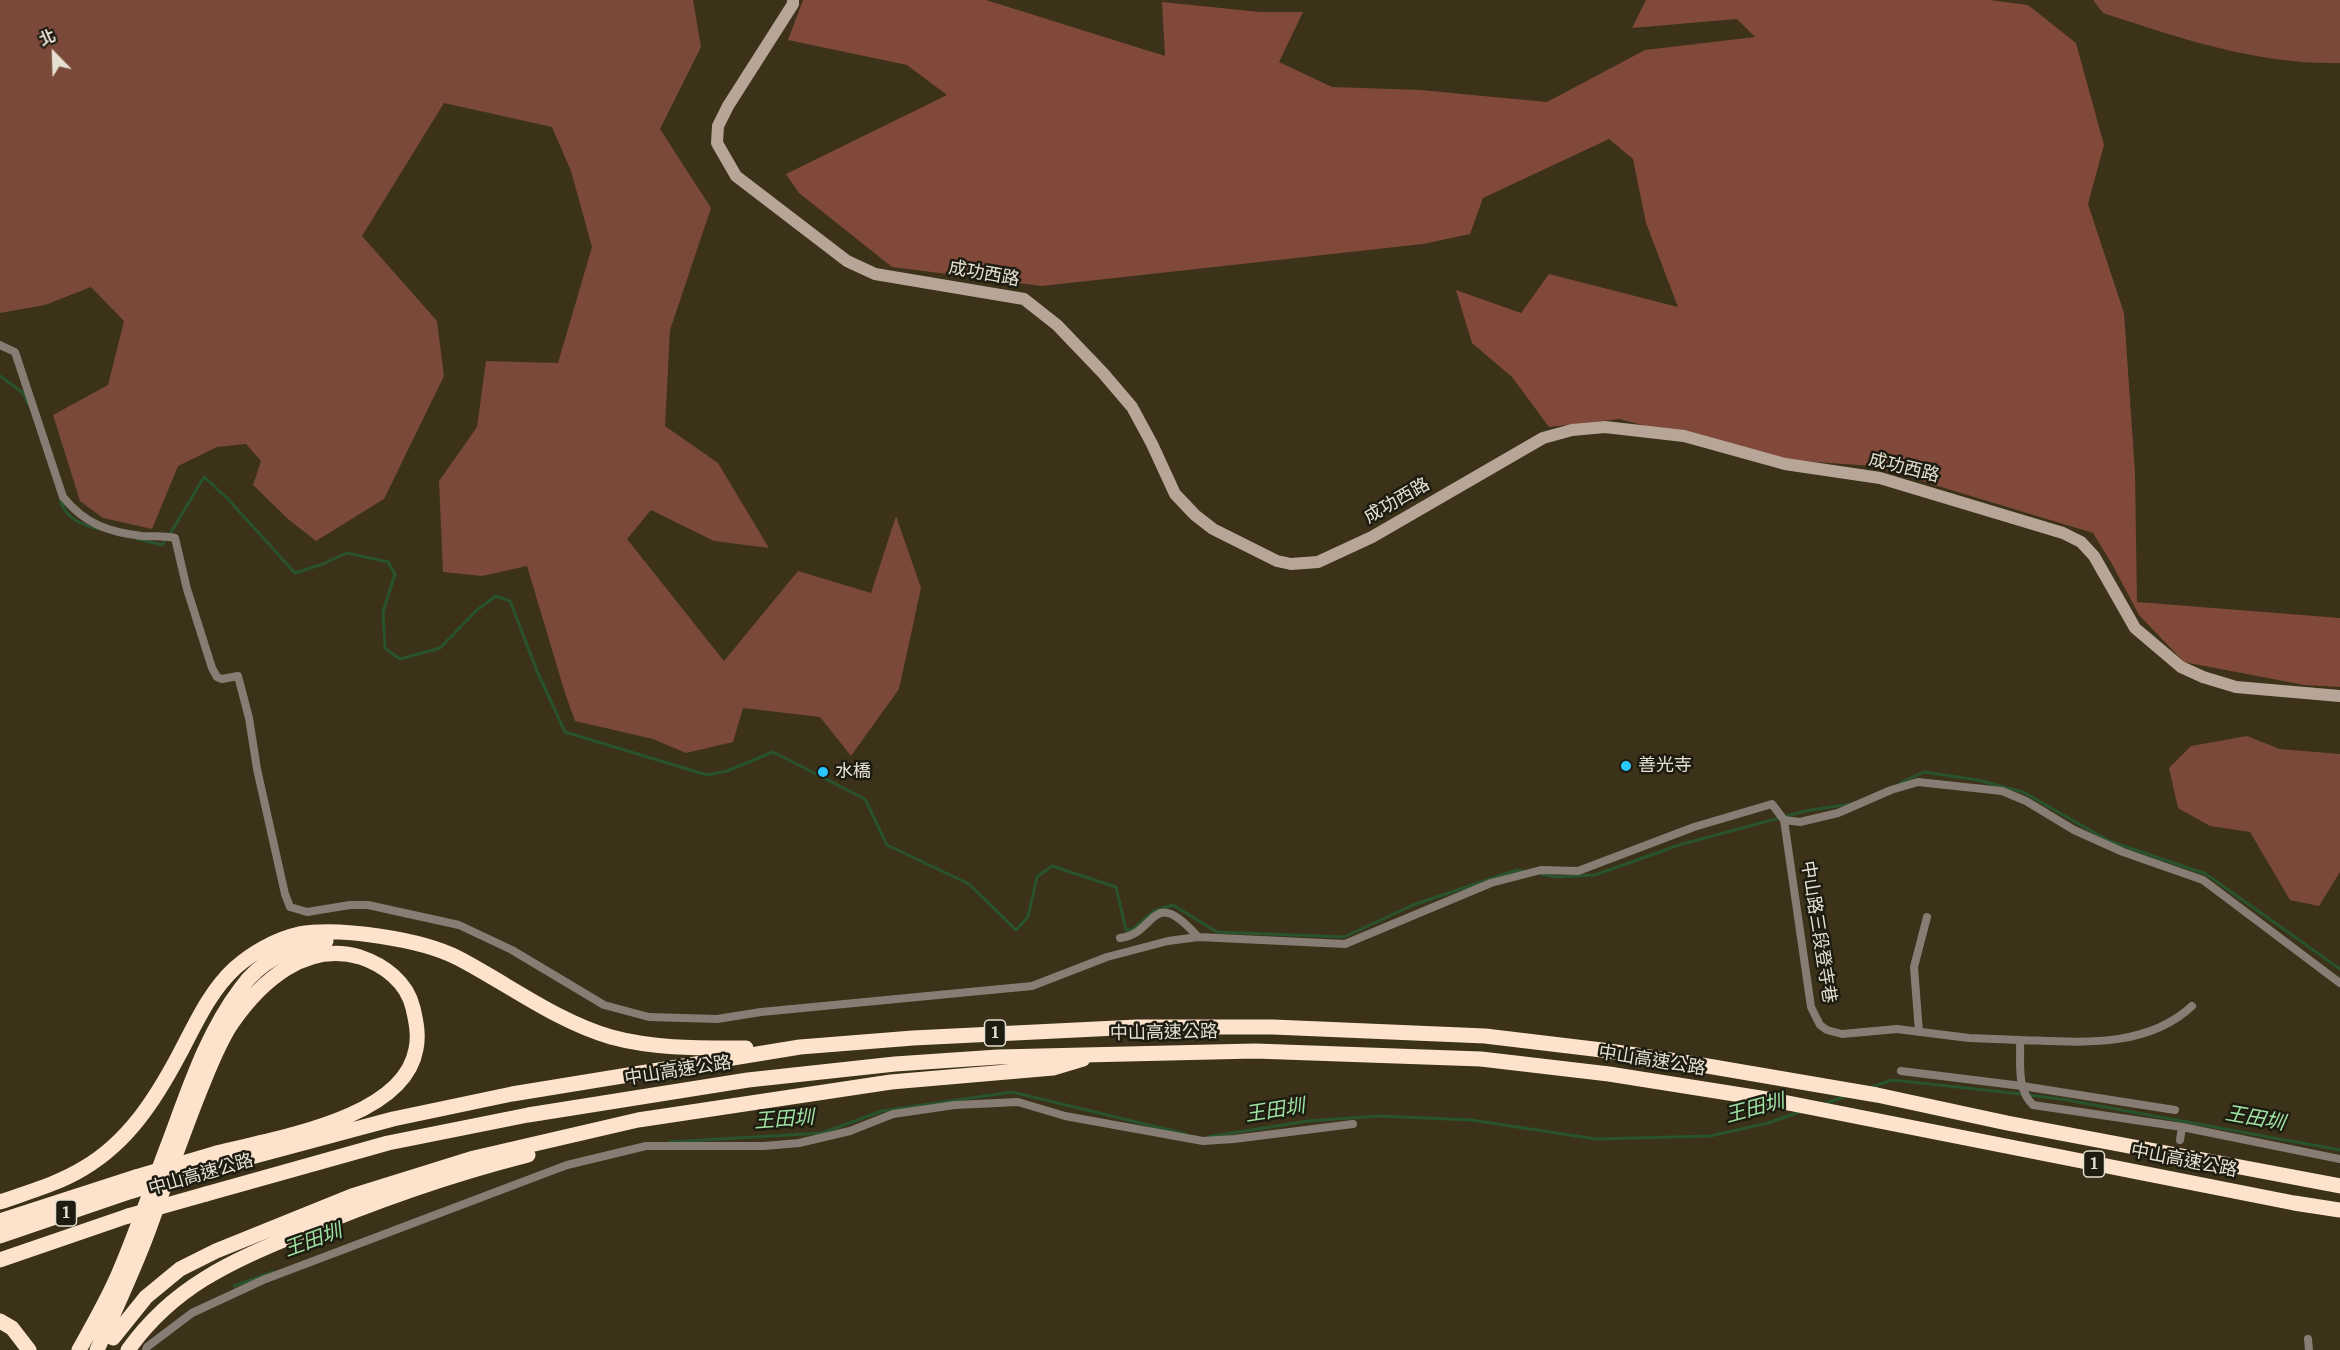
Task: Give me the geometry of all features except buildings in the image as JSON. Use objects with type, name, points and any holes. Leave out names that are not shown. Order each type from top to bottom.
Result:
[{"type":"highway","points":[[0,1202],[55,1182],[84,1168],[116,1146],[131,1131],[165,1081],[216,989],[252,954],[297,935],[324,932],[362,935],[392,938],[429,946],[457,957],[573,1022],[610,1037],[676,1048],[800,1047]]},
{"type":"highway","points":[[79,1350],[119,1273],[213,1033],[241,987],[279,955],[307,944],[362,935]]},
{"type":"highway","points":[[0,1221],[134,1184],[217,1153],[324,1125],[366,1108],[391,1092],[409,1069],[416,1049],[417,1026],[412,1003],[404,988],[391,973],[376,963],[341,954],[324,954],[309,957],[289,966],[271,978],[250,1000],[231,1024],[216,1054],[192,1112],[146,1236],[97,1350]]},
{"type":"highway","name":"中山高速公路","points":[[0,1236],[134,1184],[210,1168],[393,1119],[512,1094],[800,1047],[914,1038],[1137,1027],[1273,1028],[1485,1036],[1613,1051],[1791,1079],[2007,1123],[2340,1186]]},
{"type":"highway","name":"中山高速公路","points":[[0,1260],[128,1216],[388,1143],[528,1115],[748,1080],[895,1064],[1099,1053],[1255,1051],[1481,1059],[1609,1074],[1773,1100],[2282,1201],[2340,1210]]},
{"type":"highway","points":[[111,1344],[146,1297],[180,1269],[235,1243],[352,1196],[474,1158],[638,1120],[891,1082],[1053,1068],[1099,1053]]},
{"type":"highway","points":[[128,1350],[157,1316],[203,1279],[243,1257],[325,1222],[382,1201],[514,1159],[727,1106]]},
{"type":"highway","points":[[111,1344],[135,1281],[146,1236]]},
{"type":"highway","points":[[0,1321],[12,1328],[29,1350]]},
{"type":"street","name":"成功西路","points":[[793,0],[793,4],[728,106],[718,126],[717,143],[736,176],[848,261],[875,274],[1024,299],[1057,325],[1103,372],[1132,407],[1175,494],[1214,529],[1277,561],[1291,564],[1318,562],[1372,537],[1543,438],[1583,429],[1605,427],[1684,436],[1785,464],[1880,478],[2063,533],[2081,542],[2094,555],[2135,628],[2181,667],[2203,677],[2236,687],[2340,696]]},
{"type":"street","points":[[0,345],[15,352],[63,497],[77,514],[96,525],[143,536],[163,535],[175,538],[187,589],[212,668],[217,677],[222,679],[238,676],[249,718],[257,769],[277,862],[290,907],[307,912],[350,905],[368,906],[459,926],[513,950],[604,1005],[649,1017],[717,1019],[761,1012],[1032,986],[1107,957],[1168,941],[1198,937],[1345,944],[1501,880],[1541,870],[1578,872],[1694,827],[1772,804],[1782,817],[1800,822],[1838,813],[1891,790],[1918,782],[2002,791],[2026,801],[2074,830],[2203,880],[2340,983]]},
{"type":"street","name":"中山路三段登寺巷","points":[[1782,817],[1811,1007],[1820,1025],[1827,1030],[1842,1034],[1897,1029],[1969,1038],[2089,1042],[2126,1038],[2176,1020],[2192,1006]]},
{"type":"street","points":[[1120,938],[1134,935],[1150,919],[1162,913],[1177,916],[1198,937]]},
{"type":"street","points":[[1919,1032],[1914,967],[1927,917]]},
{"type":"street","points":[[2020,1040],[2022,1086],[2027,1099],[2033,1105],[2182,1127],[2340,1159]]},
{"type":"street","points":[[1901,1071],[2022,1086],[2175,1110]]},
{"type":"street","points":[[146,1350],[192,1313],[263,1280],[567,1165],[646,1146],[764,1146],[799,1143],[850,1131],[893,1114],[956,1105],[1018,1102],[1065,1116],[1203,1141],[1353,1124]]},
{"type":"street","points":[[2180,1140],[2182,1127]]},
{"type":"street","points":[[2308,1339],[2309,1350]]},
{"type":"shaded area","points":[[0,0],[693,0],[701,47],[660,129],[711,208],[670,330],[665,426],[718,463],[769,548],[714,541],[651,510],[627,539],[724,661],[798,571],[871,593],[896,516],[921,588],[899,689],[851,756],[820,717],[743,708],[733,742],[686,753],[653,739],[575,721],[527,566],[482,576],[443,572],[439,481],[477,427],[486,361],[558,363],[592,247],[571,171],[552,127],[444,103],[362,236],[437,321],[444,376],[384,499],[316,541],[288,519],[253,485],[261,461],[246,444],[217,447],[178,466],[152,529],[103,518],[80,501],[53,415],[108,385],[124,321],[91,287],[45,305],[0,313]]},
{"type":"shaded area","points":[[803,0],[986,0],[1165,56],[1162,2],[1260,12],[1303,12],[1279,62],[1332,87],[1420,90],[1547,102],[1645,50],[1755,37],[1737,19],[1632,28],[1646,0],[1990,0],[2028,5],[2076,43],[2104,145],[2088,204],[2124,313],[2135,473],[2137,602],[2340,618],[2340,687],[2304,685],[2184,662],[2139,615],[2093,533],[1872,466],[1774,459],[1619,419],[1549,427],[1512,377],[1472,343],[1456,290],[1521,313],[1549,274],[1678,307],[1646,223],[1633,159],[1609,139],[1483,198],[1470,234],[1423,244],[1042,286],[892,267],[799,193],[786,174],[947,95],[907,65],[788,40]]},
{"type":"shaded area","points":[[2093,0],[2340,0],[2340,63],[2279,60],[2219,48],[2103,13]]},
{"type":"shaded area","points":[[2247,736],[2280,749],[2340,754],[2340,872],[2319,906],[2290,900],[2250,832],[2210,826],[2178,808],[2169,768],[2191,746]]},
{"type":"waterway","points":[[0,376],[23,393],[28,404]]},
{"type":"waterway","points":[[170,534],[204,477],[227,498],[295,573],[347,553],[388,562],[395,574],[383,612],[385,648],[400,659],[440,648],[477,610],[496,596],[510,601],[537,671],[565,732],[707,775],[727,771],[773,752],[865,799],[887,845],[969,884],[1016,930],[1028,917],[1037,877],[1052,866],[1116,887],[1126,930],[1132,930],[1154,911],[1173,905],[1217,932],[1344,937],[1413,905],[1517,870],[1525,871]]},
{"type":"waterway","points":[[60,499],[62,506],[75,520],[99,529]]},
{"type":"waterway","points":[[137,539],[162,545],[166,539]]},
{"type":"waterway","points":[[1900,783],[1924,772],[1978,780],[2023,792],[2109,841],[2206,874],[2340,969]]},
{"type":"waterway","points":[[1541,874],[1557,877],[1595,875],[1679,845],[1805,811],[1850,804]]},
{"type":"waterway","name":"王田圳","points":[[1869,1088],[1892,1080],[2022,1094]]},
{"type":"waterway","name":"王田圳","points":[[669,1142],[822,1133],[882,1111],[1012,1092],[1186,1134]]},
{"type":"waterway","name":"王田圳","points":[[2029,1095],[2340,1150]]},
{"type":"waterway","name":"王田圳","points":[[1824,1104],[1846,1096]]},
{"type":"waterway","name":"王田圳","points":[[1207,1137],[1308,1121],[1379,1116],[1471,1120],[1596,1139],[1710,1136],[1768,1123],[1800,1112]]},
{"type":"waterway","name":"王田圳","points":[[234,1286],[273,1272]]},
{"type":"place","name":"善光寺","points":[[1626,766]]},
{"type":"place","name":"水橋","points":[[823,772]]}]
